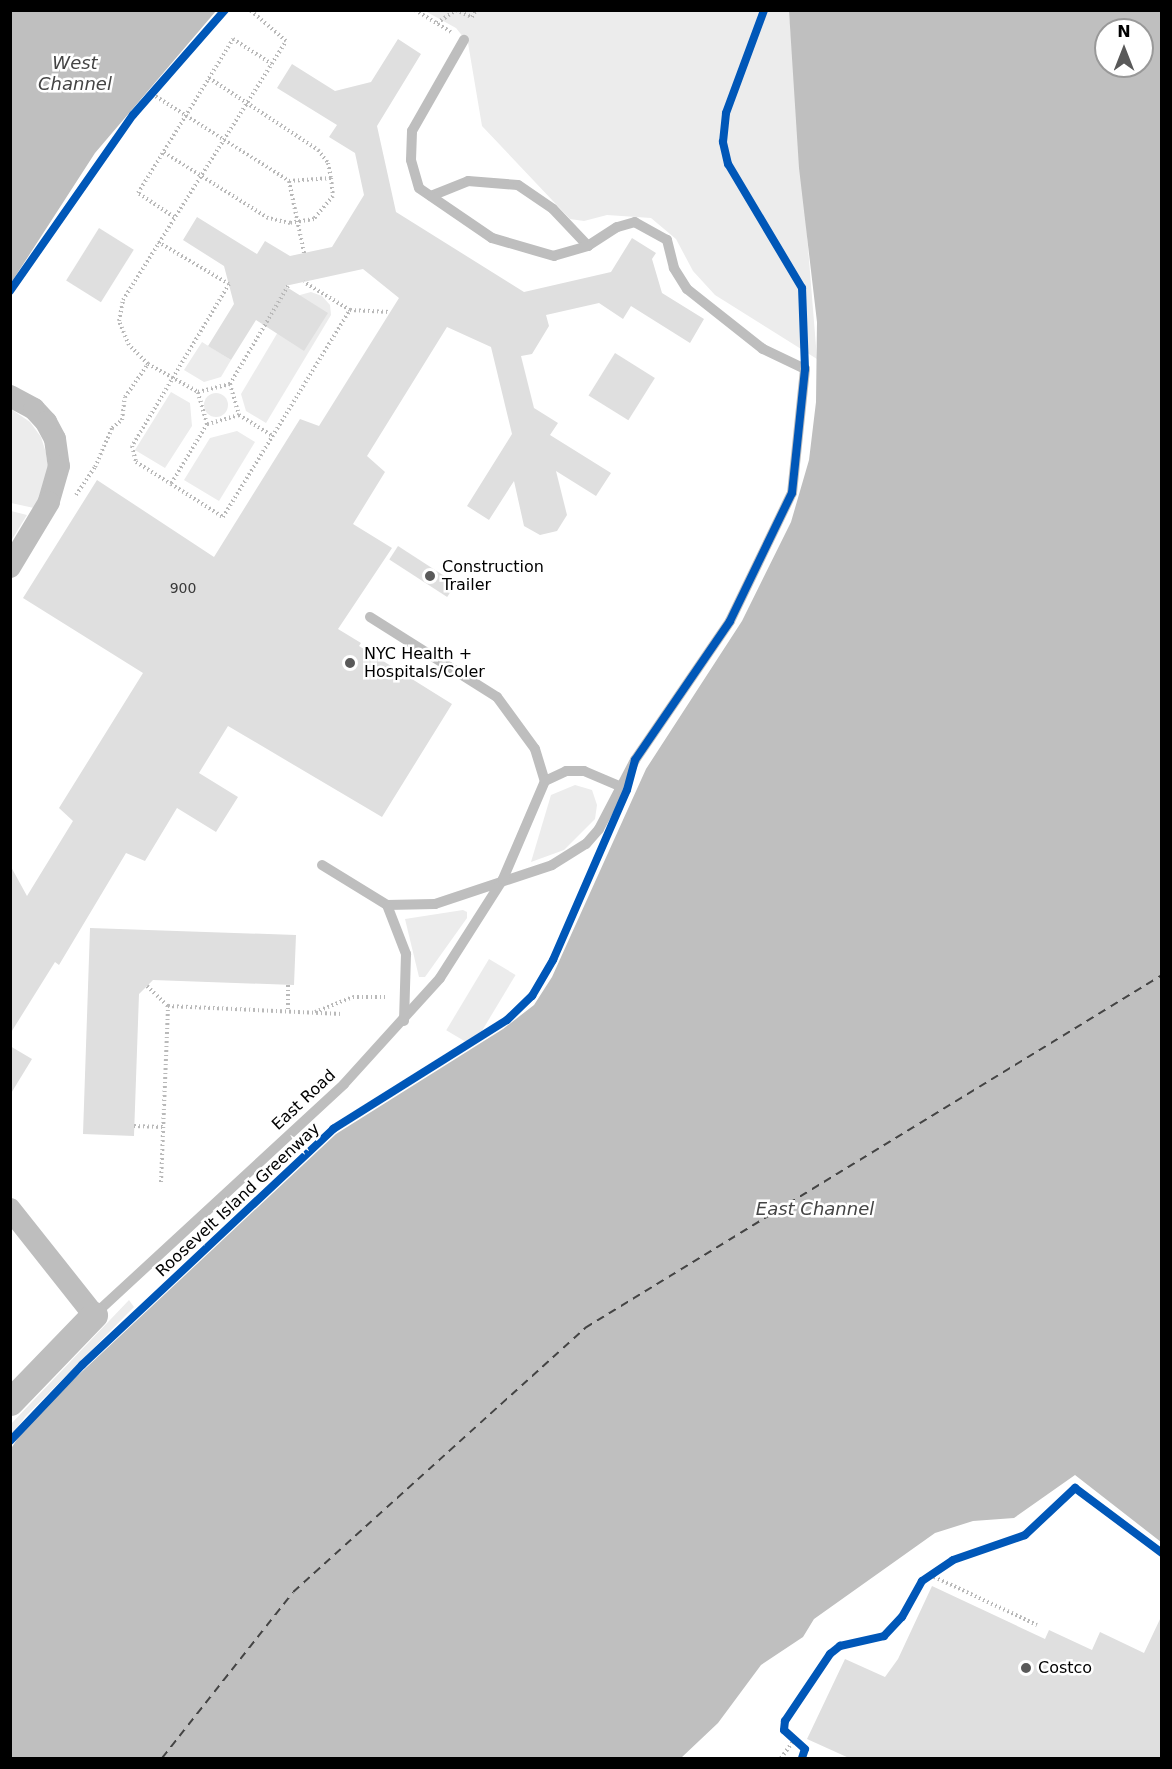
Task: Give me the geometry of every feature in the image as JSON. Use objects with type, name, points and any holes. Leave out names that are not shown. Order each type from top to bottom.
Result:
[{"type":"street","points":[[10,396],[34,409],[46,422],[55,439],[59,465],[50,502],[10,567]]},
{"type":"street","points":[[10,1402],[94,1315],[12,1213]]},
{"type":"lane","points":[[322,865],[387,906],[435,904],[503,879],[552,866],[586,844],[599,828],[635,760],[730,621],[792,493],[805,369],[763,349],[687,289],[674,268],[667,240],[635,222],[617,227],[588,246],[554,256],[492,238],[419,188],[411,160],[412,131],[464,40]]},
{"type":"lane","points":[[431,196],[468,181],[518,185],[553,209],[588,246]]},
{"type":"lane","points":[[370,618],[497,697],[535,749],[545,781],[566,771],[584,771],[620,786]]},
{"type":"lane","name":"East Road","points":[[94,1315],[344,1084],[404,1020],[452,962],[503,879],[545,781]]},
{"type":"lane","points":[[387,906],[405,954],[404,1020]]},
{"type":"path","points":[[250,10],[286,41],[123,300],[119,321],[129,345],[148,364],[198,392],[230,384],[288,286]]},
{"type":"path","points":[[415,10],[464,40]]},
{"type":"path","points":[[436,23],[456,10],[472,17],[476,10]]},
{"type":"path","points":[[174,217],[138,194],[233,39],[272,64]]},
{"type":"path","points":[[163,152],[268,218],[298,222],[314,219],[326,208],[333,196],[331,178],[328,163],[318,150],[209,78]]},
{"type":"path","points":[[146,100],[159,85]]},
{"type":"path","points":[[152,94],[289,181],[331,178]]},
{"type":"path","points":[[289,181],[304,253]]},
{"type":"path","points":[[158,242],[229,284],[132,446],[136,462],[224,517],[350,310]]},
{"type":"path","points":[[304,282],[350,310],[390,312]]},
{"type":"path","points":[[70,504],[95,467],[112,428],[122,420],[125,397],[148,364]]},
{"type":"path","points":[[230,384],[239,415],[273,436]]},
{"type":"path","points":[[198,392],[207,424]]},
{"type":"path","points":[[171,484],[207,424],[239,415]]},
{"type":"path","points":[[288,985],[288,1012]]},
{"type":"path","points":[[147,986],[168,1006],[342,1014]]},
{"type":"path","points":[[315,1013],[353,997],[385,997]]},
{"type":"path","points":[[160,1182],[168,1006]]},
{"type":"path","points":[[134,1126],[163,1127]]},
{"type":"path","points":[[922,1581],[938,1570]]},
{"type":"path","points":[[930,1575],[1037,1625]]},
{"type":"path","points":[[781,1758],[794,1740]]},
{"type":"shaded area","points":[[425,11],[789,11],[817,359],[715,295],[693,271],[676,239],[651,218],[607,215],[584,221],[570,219],[482,126],[468,43],[456,28]]},
{"type":"shaded area","points":[[311,292],[322,296],[330,305],[331,315],[266,423],[246,411],[241,394],[300,295]]},
{"type":"shaded area","points":[[202,342],[231,360],[221,377],[204,382],[184,370]]},
{"type":"shaded area","points":[[171,392],[190,403],[192,426],[165,468],[135,450]]},
{"type":"shaded area","points":[[216,393],[225,396],[228,405],[225,414],[216,417],[207,414],[204,405],[207,396]]},
{"type":"shaded area","points":[[11,409],[30,422],[41,437],[46,453],[49,477],[34,508],[11,503]]},
{"type":"shaded area","points":[[237,431],[255,442],[219,501],[184,480],[210,438]]},
{"type":"shaded area","points":[[10,511],[27,515],[11,541]]},
{"type":"shaded area","points":[[575,785],[592,790],[597,805],[595,819],[564,850],[531,862],[551,795]]},
{"type":"shaded area","points":[[463,910],[467,912],[467,918],[425,977],[419,977],[405,919]]},
{"type":"shaded area","points":[[489,959],[516,975],[473,1046],[446,1030]]},
{"type":"shaded area","points":[[129,1300],[134,1307],[25,1417],[11,1436],[11,1424]]},
{"type":"water","name":"West Channel","points":[[11,10],[216,11],[95,153],[11,283]]},
{"type":"water","name":"East Channel","points":[[789,11],[1161,11],[1161,1542],[1075,1475],[1014,1518],[973,1521],[935,1533],[814,1619],[803,1637],[761,1665],[718,1723],[681,1758],[11,1758],[10,1450],[41,1410],[336,1134],[503,1029],[534,1005],[552,977],[646,769],[742,621],[791,522],[809,460],[816,402],[817,322],[799,168]]},
{"type":"building","points":[[398,39],[421,54],[377,126],[396,212],[524,292],[611,272],[632,238],[656,253],[652,259],[662,293],[704,319],[690,343],[631,306],[623,319],[599,303],[546,315],[549,326],[532,354],[521,356],[534,408],[558,423],[550,435],[611,473],[596,496],[556,471],[567,515],[557,531],[540,535],[524,526],[514,481],[489,520],[467,506],[512,434],[491,347],[447,327],[367,456],[385,472],[353,524],[392,548],[338,629],[361,643],[359,646],[452,704],[382,817],[228,726],[199,773],[238,797],[216,832],[177,808],[145,861],[126,853],[59,965],[55,962],[10,1034],[10,865],[27,896],[73,821],[59,808],[143,673],[23,598],[97,480],[214,557],[300,419],[319,426],[399,298],[363,269],[285,286],[328,313],[304,351],[256,320],[231,360],[208,346],[234,304],[224,266],[183,240],[197,217],[257,254],[265,241],[290,256],[332,247],[364,195],[355,153],[329,137],[337,125],[277,88],[292,64],[335,91],[371,82]]},
{"type":"building","points":[[99,228],[134,250],[101,302],[66,281]]},
{"type":"building","points":[[615,353],[655,378],[628,420],[589,395]]},
{"type":"building","name":"Construction Trailer","points":[[398,546],[456,584],[447,597],[389,559]]},
{"type":"building","points":[[90,928],[296,935],[294,985],[153,980],[139,994],[134,1136],[83,1134]]},
{"type":"building","points":[[10,1046],[32,1059],[10,1095]]},
{"type":"building","name":"Costco","points":[[932,1586],[1045,1639],[1049,1630],[1092,1650],[1100,1632],[1144,1653],[1161,1617],[1161,1758],[849,1758],[807,1739],[845,1659],[885,1677],[898,1659]]},
{"type":"ferry route","points":[[162,1758],[293,1592],[585,1328],[1162,975]]},
{"type":"cycle path","points":[[10,291],[133,115],[225,10]]},
{"type":"cycle path","name":"Roosevelt Island Greenway","points":[[10,1441],[82,1365],[333,1129],[507,1020],[532,996],[553,960],[627,790],[635,760],[730,621],[792,493],[805,369],[802,288],[728,164],[723,142],[726,113],[764,10]]},
{"type":"cycle path","points":[[802,1758],[805,1749],[784,1730],[785,1721],[830,1654],[840,1646],[884,1636],[902,1617],[922,1581],[953,1560],[1025,1535],[1075,1488],[1162,1553]]},
{"type":"place","name":"Construction Trailer","points":[[430,576]]},
{"type":"place","name":"NYC Health + Hospitals/Coler","points":[[350,663]]},
{"type":"place","name":"Costco","points":[[1026,1668]]}]
